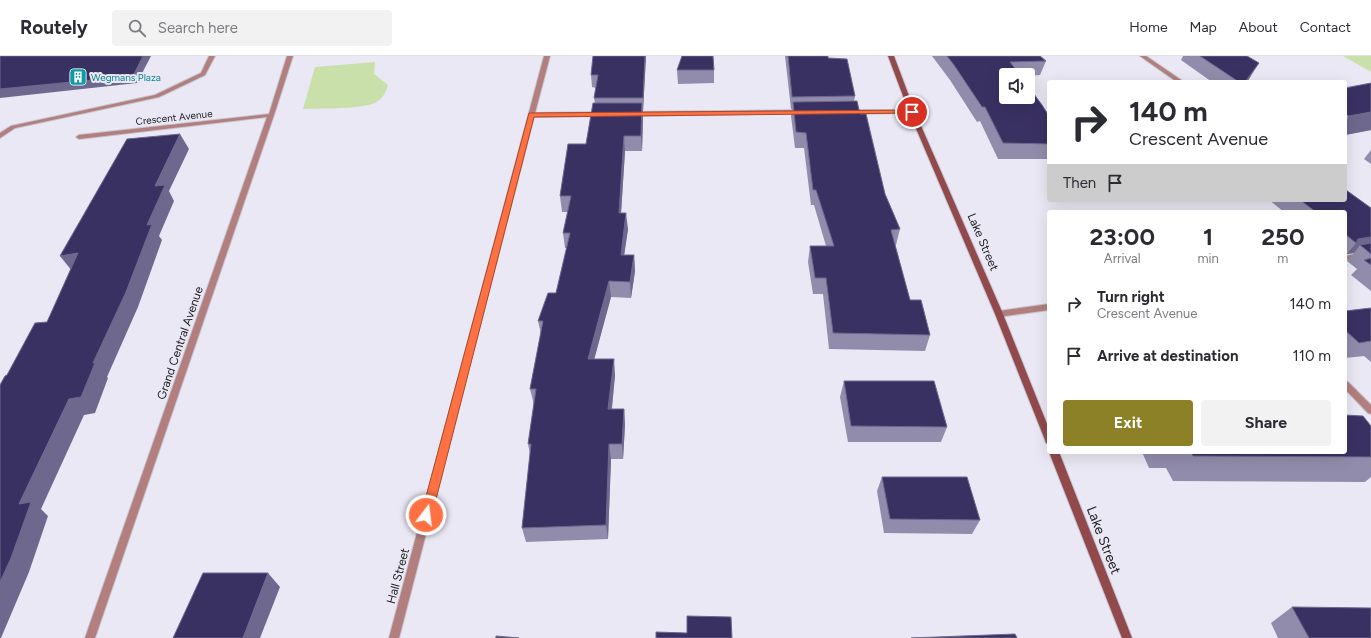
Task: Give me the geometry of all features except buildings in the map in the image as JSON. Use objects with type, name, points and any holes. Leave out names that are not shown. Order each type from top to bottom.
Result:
[{"type":"main road","name":"Lake Street","points":[[891,56],[912,112],[1000,314],[1047,435]]},
{"type":"main road","name":"Lake Street","points":[[1055,454],[1127,638]]},
{"type":"street","points":[[0,136],[13,127],[156,96],[203,74],[212,56]]},
{"type":"street","name":"Grand Central Avenue","points":[[90,638],[271,115],[290,56]]},
{"type":"street","name":"Hall Street","points":[[394,638],[546,56]]},
{"type":"street","points":[[1143,56],[1178,80]]},
{"type":"street","points":[[627,114],[808,112]]},
{"type":"street","points":[[839,112],[912,112]]},
{"type":"street","points":[[531,115],[612,114]]},
{"type":"street","name":"Crescent Avenue","points":[[79,137],[271,115]]},
{"type":"street","points":[[1347,258],[1371,253]]},
{"type":"street","points":[[1000,314],[1047,307]]},
{"type":"street","points":[[1347,386],[1371,411]]},
{"type":"green space","points":[[1343,56],[1371,56],[1371,72]]},
{"type":"green space","points":[[375,62],[374,74],[388,85],[386,92],[378,101],[363,106],[303,109],[315,67]]},
{"type":"place","name":"Wegmans Plaza","points":[[78,77]]},
{"type":"route","points":[[426,515],[531,115],[912,112]]}]
